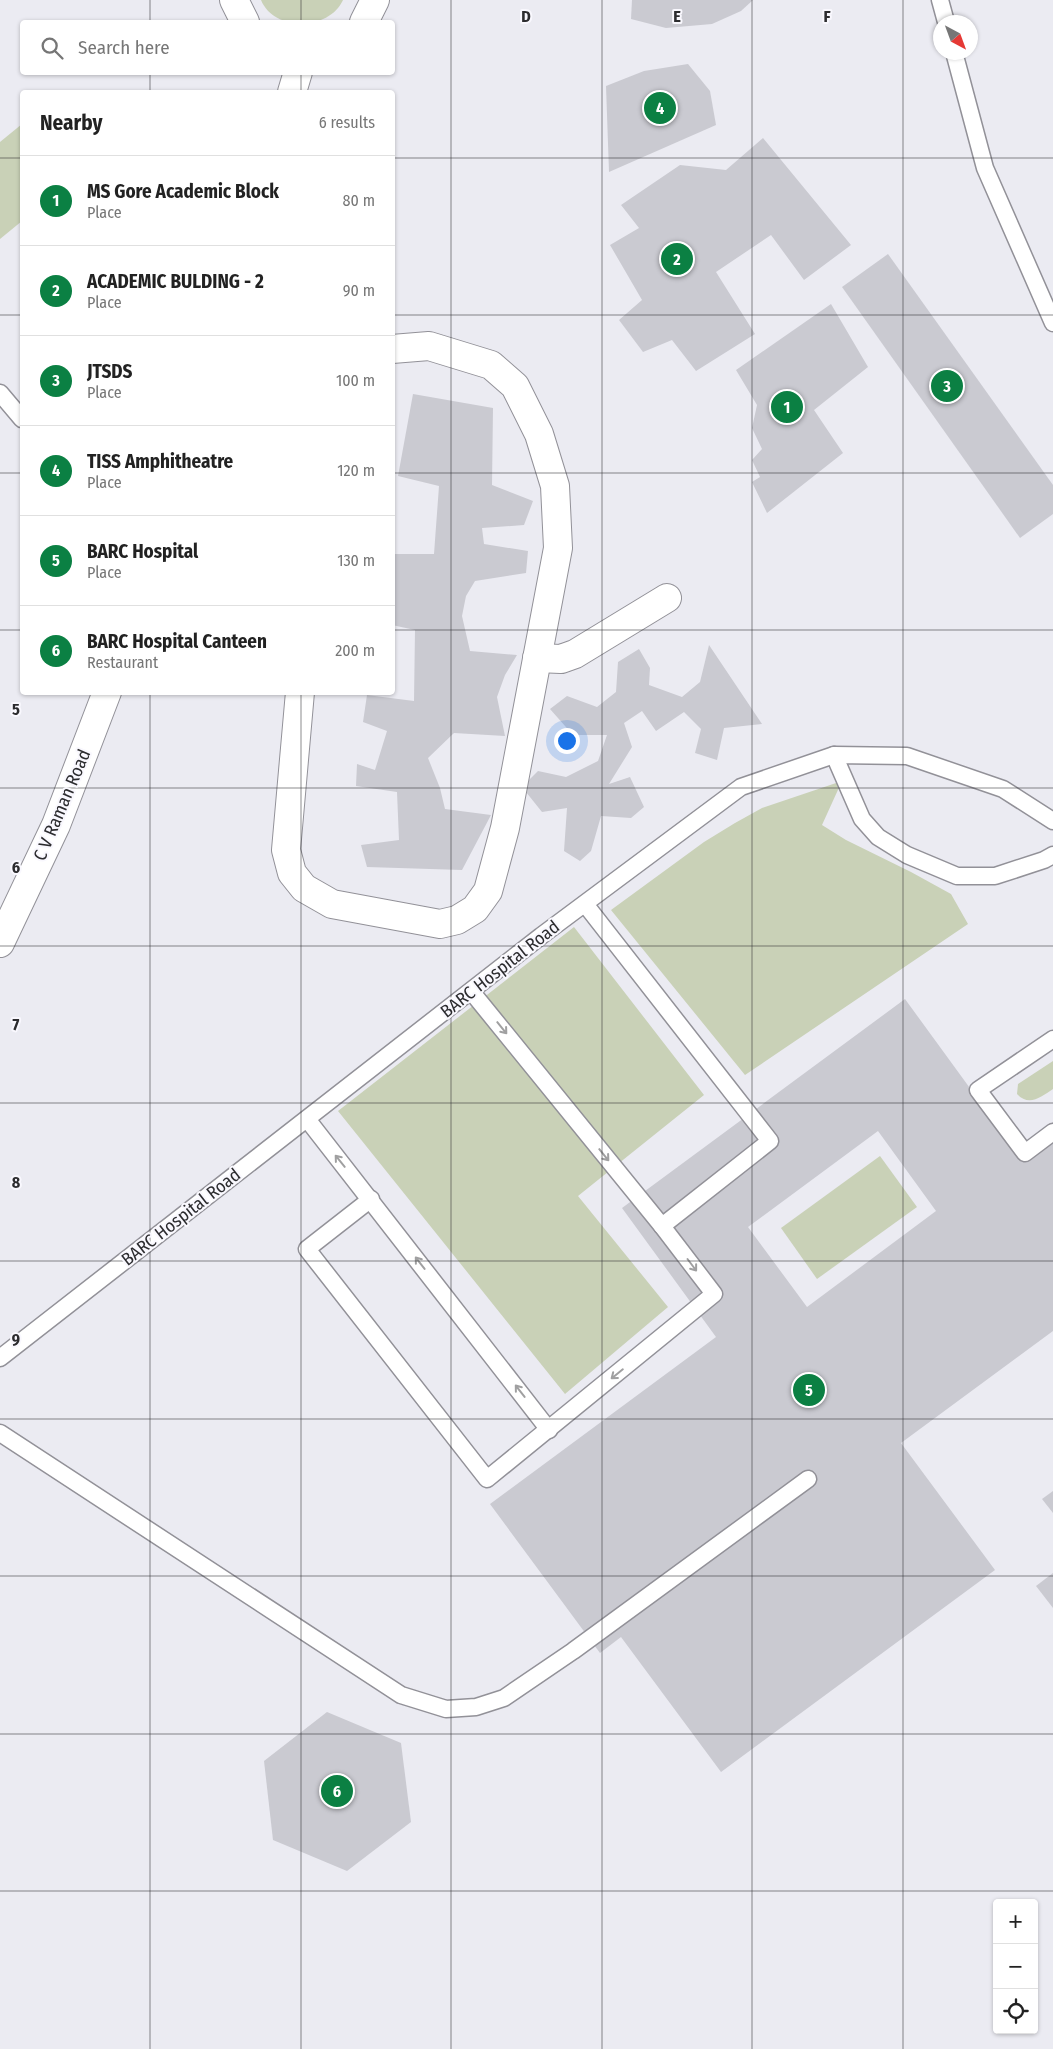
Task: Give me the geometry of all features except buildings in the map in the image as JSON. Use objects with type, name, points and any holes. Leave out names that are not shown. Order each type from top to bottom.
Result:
[{"type":"street","points":[[234,0],[244,20]]},
{"type":"street","points":[[365,20],[375,0]]},
{"type":"street","points":[[293,90],[297,75]]},
{"type":"street","points":[[300,695],[286,850],[292,873],[304,888],[332,904],[440,924],[457,920],[475,910],[488,891],[505,828],[558,548],[555,486],[538,434],[515,386],[491,365],[429,346],[395,349]]},
{"type":"street","points":[[537,658],[560,659],[575,654],[667,598]]},
{"type":"street","name":"C V Raman Road","points":[[0,943],[56,825],[107,695]]},
{"type":"lane","points":[[940,0],[944,15]]},
{"type":"lane","points":[[956,60],[985,168],[1053,324]]},
{"type":"lane","points":[[0,393],[20,417]]},
{"type":"lane","points":[[834,755],[862,819],[878,837],[907,855],[957,876],[995,876],[1053,856]]},
{"type":"lane","name":"BARC Hospital Road","points":[[0,1358],[471,991],[741,787],[834,755],[907,756],[1003,789],[1053,821]]},
{"type":"lane","points":[[585,904],[770,1141],[662,1226]]},
{"type":"lane","points":[[370,1199],[307,1249],[486,1479],[549,1430],[714,1294],[662,1226],[471,991]]},
{"type":"lane","points":[[1053,1039],[978,1090],[1025,1152],[1053,1132]]},
{"type":"lane","points":[[307,1119],[549,1430]]},
{"type":"lane","points":[[0,1433],[401,1695],[446,1708],[476,1707],[504,1698],[573,1651],[808,1479]]},
{"type":"green space","points":[[261,0],[343,0],[336,10],[320,20],[283,20],[277,18]]},
{"type":"green space","points":[[20,126],[20,223],[0,239],[0,142]]},
{"type":"green space","points":[[842,781],[822,825],[846,840],[951,894],[968,924],[745,1075],[611,910],[704,842],[735,823],[762,808]]},
{"type":"green space","points":[[574,927],[704,1095],[578,1196],[668,1307],[565,1394],[338,1111]]},
{"type":"green space","points":[[1053,1061],[1053,1089],[1040,1098],[1030,1100],[1026,1100],[1017,1094],[1018,1084]]},
{"type":"green space","points":[[880,1156],[917,1207],[817,1279],[781,1228]]},
{"type":"place","name":"TISS Amphitheatre","points":[[660,108]]},
{"type":"place","name":"ACADEMIC BULDING - 2","points":[[677,259]]},
{"type":"place","name":"JTSDS","points":[[947,386]]},
{"type":"place","name":"MS Gore Academic Block","points":[[787,407]]},
{"type":"place","name":"BARC Hospital","points":[[809,1390]]},
{"type":"place","name":"BARC Hospital Canteen","points":[[337,1791]]}]
